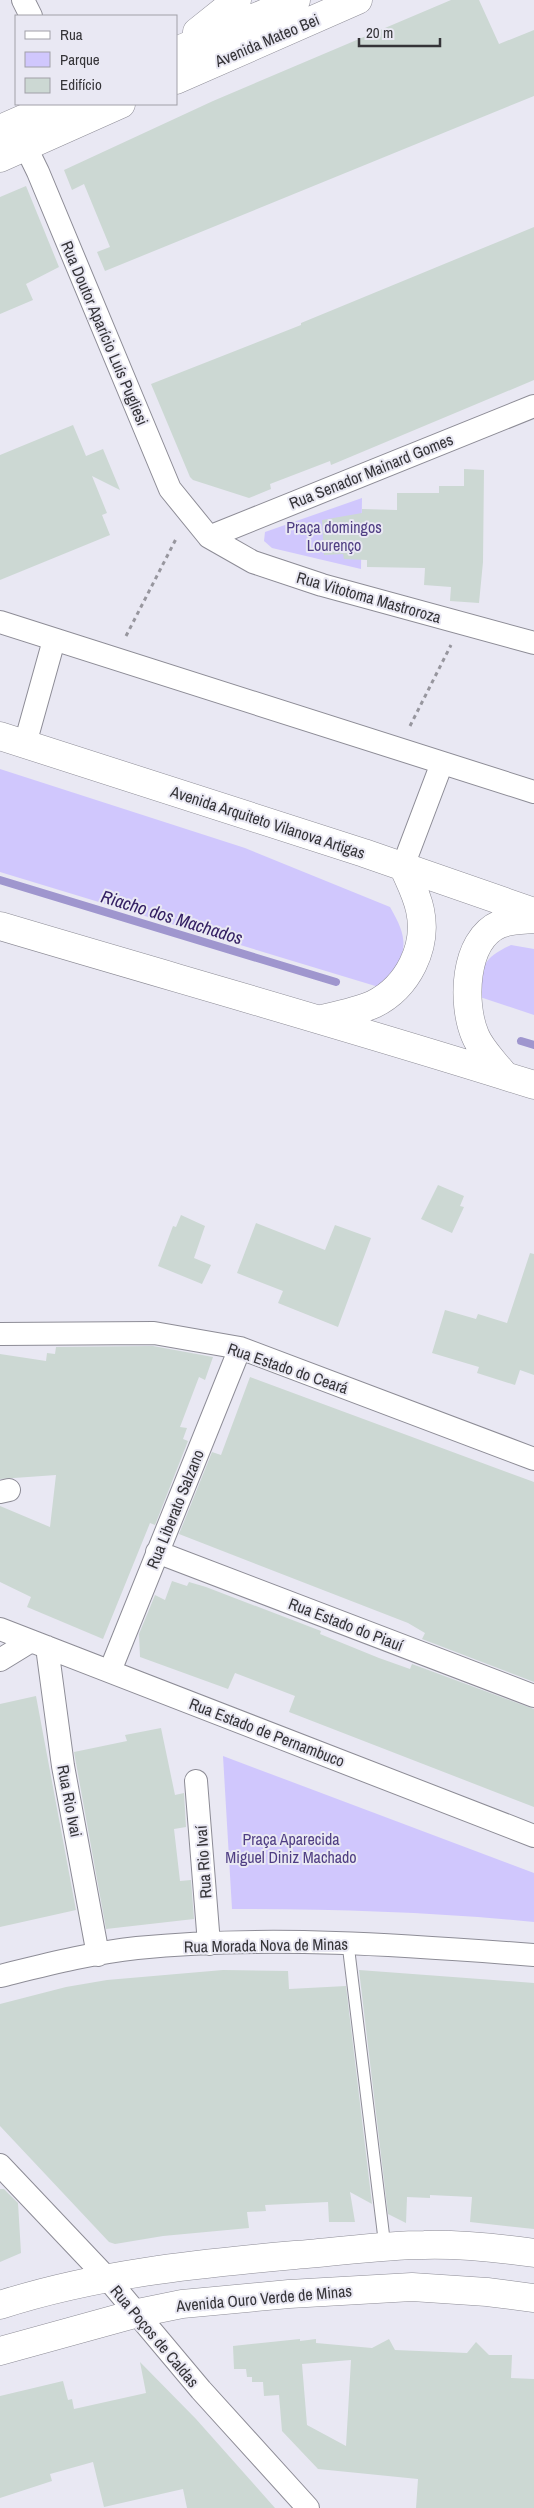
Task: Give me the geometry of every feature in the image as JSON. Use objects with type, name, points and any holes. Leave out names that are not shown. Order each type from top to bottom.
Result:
[{"type":"main road","points":[[178,48],[237,0]]},
{"type":"main road","name":"Avenida Mateo Bei","points":[[178,49],[296,0]]},
{"type":"main road","name":"Avenida Mateo Bei","points":[[178,79],[327,7],[358,0]]},
{"type":"main road","points":[[0,158],[13,132],[54,105]]},
{"type":"main road","points":[[13,132],[76,113],[116,105]]},
{"type":"main road","name":"Avenida Arquiteto Vilanova Artigas","points":[[12,740],[403,866],[534,912]]},
{"type":"main road","points":[[322,1019],[379,1001],[397,986],[410,971],[418,951],[422,927],[420,910],[403,866]]},
{"type":"main road","points":[[505,1076],[476,1038],[470,1021],[467,999],[468,981],[479,943],[489,931],[500,924],[534,919]]},
{"type":"main road","points":[[0,926],[322,1019],[534,1085]]},
{"type":"main road","points":[[0,2305],[107,2278],[179,2265],[424,2245],[508,2249],[534,2253]]},
{"type":"main road","name":"Avenida Ouro Verde de Minas","points":[[0,2351],[138,2313],[182,2304],[269,2296],[412,2288],[487,2292],[534,2298]]},
{"type":"street","points":[[23,0],[30,15]]},
{"type":"street","name":"Rua Doutor Aparício Luís Pugliesi","points":[[13,132],[170,489],[209,537]]},
{"type":"street","name":"Rua Senador Mainard Gomes","points":[[209,537],[534,406]]},
{"type":"street","name":"Rua Vitotoma Mastroroza","points":[[209,537],[253,562],[322,585],[534,643]]},
{"type":"street","points":[[0,622],[534,792]]},
{"type":"street","points":[[12,740],[54,640]]},
{"type":"street","points":[[403,866],[442,763]]},
{"type":"street","name":"Rua Estado do Ceará","points":[[0,1334],[154,1333],[240,1348],[534,1459]]},
{"type":"street","name":"Rua Liberato Salzano","points":[[110,1671],[240,1348]]},
{"type":"street","name":"Rua Estado do Piauí","points":[[157,1552],[534,1696]]},
{"type":"street","name":"Rua Estado de Pernambuco","points":[[0,1628],[534,1836]]},
{"type":"street","points":[[0,1660],[39,1644]]},
{"type":"street","name":"Rua Rio Ivai","points":[[39,1644],[98,1955]]},
{"type":"street","name":"Rua Rio Ivaí","points":[[196,1781],[209,1944]]},
{"type":"street","name":"Rua Morada Nova de Minas","points":[[0,1976],[136,1948],[209,1944],[348,1944],[534,1954]]},
{"type":"street","name":"Rua Poços de Caldas","points":[[0,2165],[107,2278],[201,2390],[308,2508]]},
{"type":"lane","points":[[348,1944],[385,2248]]},
{"type":"path","points":[[114,659],[189,513]]},
{"type":"path","points":[[399,749],[462,623]]},
{"type":"green space","name":"Praça domingos Lourenço","points":[[362,498],[361,569],[272,548],[264,541],[265,532]]},
{"type":"green space","points":[[0,769],[245,848],[390,907],[397,919],[403,939],[401,957],[397,966],[382,988],[0,872]]},
{"type":"green space","points":[[511,945],[534,949],[534,1015],[474,995],[485,964],[494,954]]},
{"type":"green space","name":"Praça Aparecida Miguel Diniz Machado","points":[[223,1756],[534,1873],[534,1922],[383,1912],[232,1909]]},
{"type":"building","points":[[451,0],[479,0],[499,44],[534,30],[534,96],[105,271],[97,252],[110,247],[84,184],[72,190],[64,170],[213,101]]},
{"type":"building","points":[[26,186],[59,267],[26,284],[33,300],[0,314],[0,197]]},
{"type":"building","points":[[534,227],[534,380],[331,465],[330,461],[270,484],[271,489],[249,498],[193,480],[190,477],[151,384],[301,325],[301,323]]},
{"type":"building","points":[[73,425],[86,456],[103,449],[120,490],[92,476],[107,513],[102,515],[110,535],[0,580],[0,455]]},
{"type":"building","points":[[464,469],[484,470],[483,562],[479,603],[450,601],[451,587],[424,585],[425,568],[367,567],[367,560],[344,559],[343,554],[324,555],[322,520],[362,513],[362,509],[397,510],[397,493],[439,493],[439,486],[464,486]]},
{"type":"building","points":[[438,1185],[464,1196],[460,1206],[464,1207],[452,1233],[421,1219]]},
{"type":"building","points":[[181,1215],[205,1226],[194,1258],[211,1265],[202,1284],[158,1266],[173,1226],[176,1227]]},
{"type":"building","points":[[256,1223],[325,1250],[335,1225],[371,1238],[338,1327],[278,1303],[283,1291],[237,1273]]},
{"type":"building","points":[[530,1253],[534,1254],[534,1375],[520,1370],[515,1385],[477,1373],[479,1367],[432,1353],[445,1310],[476,1319],[478,1314],[507,1323]]},
{"type":"building","points":[[153,1346],[213,1357],[205,1380],[199,1377],[180,1427],[187,1428],[183,1439],[188,1441],[155,1525],[150,1523],[103,1639],[27,1607],[31,1597],[0,1582],[0,1506],[50,1527],[56,1475],[0,1479],[0,1354],[46,1361],[47,1353],[55,1354],[56,1347]]},
{"type":"building","points":[[250,1377],[534,1482],[534,1682],[422,1639],[425,1633],[408,1623],[179,1534],[212,1452],[221,1455]]},
{"type":"building","points":[[172,1581],[187,1586],[189,1582],[206,1587],[321,1631],[320,1634],[379,1658],[410,1669],[412,1664],[534,1709],[534,1807],[289,1712],[295,1696],[235,1673],[228,1689],[140,1657],[139,1634],[155,1595],[165,1600]]},
{"type":"building","points":[[36,1696],[76,1910],[0,1927],[0,1704]]},
{"type":"building","points":[[161,1728],[175,1795],[184,1793],[186,1827],[174,1829],[180,1881],[191,1880],[194,1919],[106,1929],[74,1752],[127,1741],[125,1735]]},
{"type":"building","points":[[223,1970],[288,1971],[289,1989],[346,1986],[372,2204],[350,2192],[355,2222],[329,2222],[328,2202],[265,2205],[266,2211],[247,2212],[249,2228],[163,2236],[115,2244],[109,2242],[0,2126],[0,2004],[66,1987],[107,1980]]},
{"type":"building","points":[[359,1970],[534,1983],[534,2229],[470,2222],[472,2197],[430,2195],[430,2198],[407,2197],[406,2223],[388,2214]]},
{"type":"building","points":[[0,2189],[4,2189],[18,2203],[21,2253],[0,2262]]},
{"type":"building","points":[[316,2339],[316,2343],[372,2348],[389,2339],[395,2350],[467,2353],[476,2342],[489,2355],[512,2355],[511,2378],[534,2379],[534,2508],[416,2508],[418,2479],[318,2469],[282,2431],[279,2395],[264,2396],[263,2382],[252,2382],[252,2377],[247,2377],[246,2369],[234,2369],[233,2346]],"holes":[[[351,2360],[346,2446],[307,2425],[302,2364]]]},
{"type":"building","points":[[140,2362],[196,2419],[275,2508],[187,2508],[183,2489],[104,2507],[93,2462],[50,2474],[52,2481],[0,2498],[0,2396],[63,2381],[68,2400],[72,2399],[74,2409],[146,2393]]},
{"type":"waterway","name":"Riacho dos Machados","points":[[0,880],[336,982]]},
{"type":"waterway","name":"Riacho dos Machados","points":[[521,1041],[534,1045]]}]
